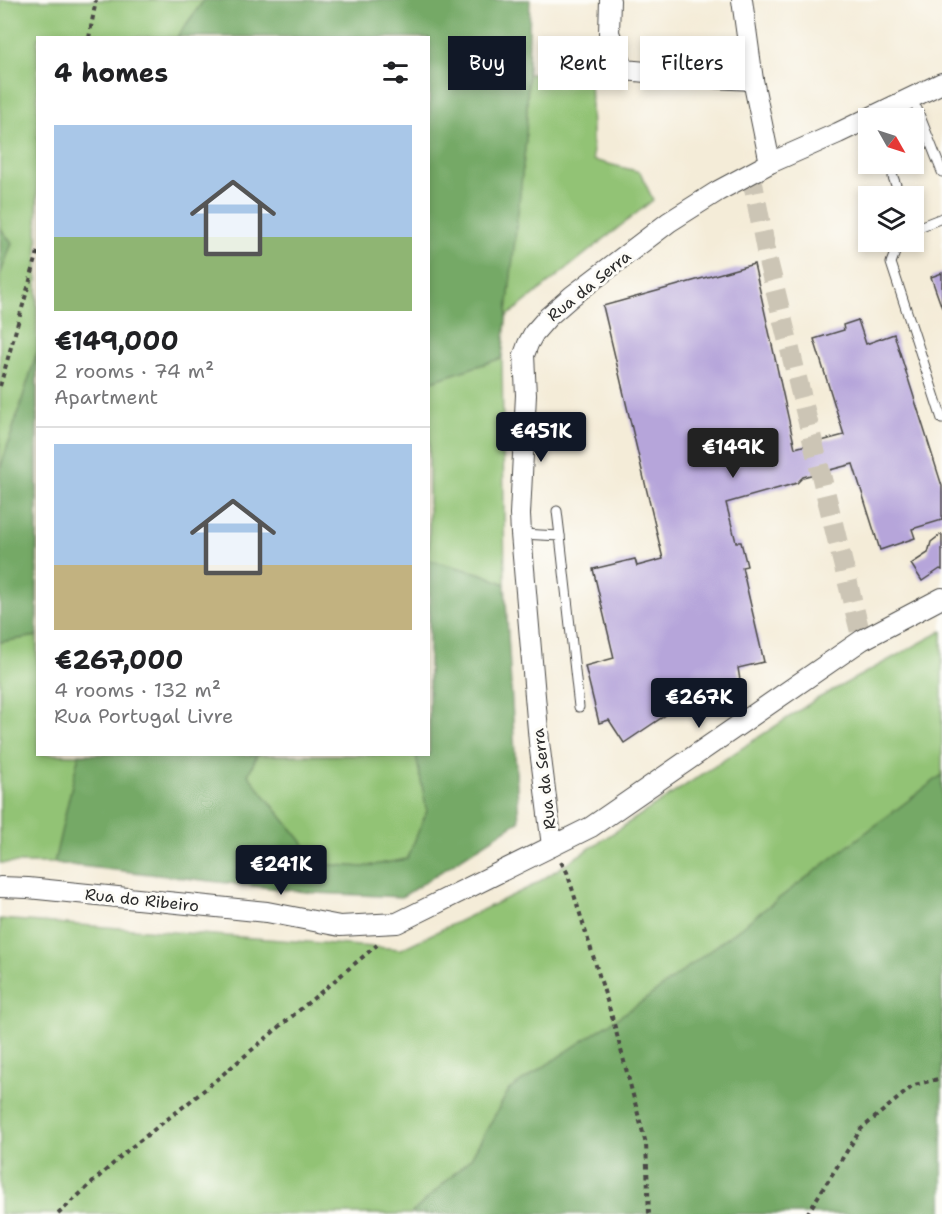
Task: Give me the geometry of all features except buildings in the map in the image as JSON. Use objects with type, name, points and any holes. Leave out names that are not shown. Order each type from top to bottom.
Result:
[{"type":"street","points":[[610,0],[609,33],[624,70],[753,80]]},
{"type":"street","points":[[742,0],[753,80],[770,163]]},
{"type":"street","name":"Rua da Serra","points":[[552,846],[539,741],[520,534],[526,396],[524,355],[528,344],[548,317],[572,296],[669,222],[718,191],[770,163],[942,83]]},
{"type":"street","name":"Rua do Ribeiro","points":[[0,887],[267,912],[340,926],[397,923],[591,827],[862,640],[942,598]]},
{"type":"lane","points":[[924,127],[942,172]]},
{"type":"lane","points":[[893,177],[896,186]]},
{"type":"lane","points":[[924,225],[942,218]]},
{"type":"lane","points":[[895,252],[891,263],[942,419]]},
{"type":"lane","points":[[557,511],[579,707]]},
{"type":"lane","points":[[520,534],[560,536]]},
{"type":"path","points":[[89,36],[96,0]]},
{"type":"path","points":[[0,386],[36,259]]},
{"type":"path","points":[[552,846],[567,872],[613,1020],[646,1144],[649,1214]]},
{"type":"path","points":[[58,1214],[128,1150],[379,943],[384,924]]},
{"type":"path","points":[[807,1214],[861,1130],[914,1085],[942,1078]]},
{"type":"green space","points":[[0,0],[204,0],[178,36],[36,36],[36,355],[0,470],[0,275],[12,243],[0,228]]},
{"type":"green space","points":[[204,0],[530,0],[526,139],[502,358],[430,382],[430,36],[178,36]]},
{"type":"green space","points":[[528,74],[538,74],[538,90],[590,90],[593,160],[640,172],[653,200],[506,317],[526,139]]},
{"type":"green space","points":[[0,228],[12,243],[0,275]]},
{"type":"green space","points":[[36,355],[36,636],[0,642],[0,470]]},
{"type":"green space","points":[[502,358],[505,584],[482,574],[430,560],[430,382]]},
{"type":"green space","points":[[430,560],[482,574],[505,584],[519,821],[402,897],[315,893],[54,863],[79,756],[257,756],[248,775],[320,864],[363,867],[407,859],[427,811],[416,756],[430,756]]},
{"type":"green space","points":[[942,631],[942,775],[646,999],[509,1090],[471,1158],[411,1214],[0,1214],[0,919],[401,949],[534,885],[815,700]]},
{"type":"green space","points":[[36,636],[36,756],[79,756],[54,863],[0,863],[0,642]]},
{"type":"green space","points":[[257,756],[416,756],[427,811],[407,859],[363,867],[320,864],[248,775]]},
{"type":"green space","points":[[942,775],[942,1214],[411,1214],[471,1158],[509,1090],[646,999]]},
{"type":"tunnel","points":[[751,173],[768,261],[862,640]]}]
